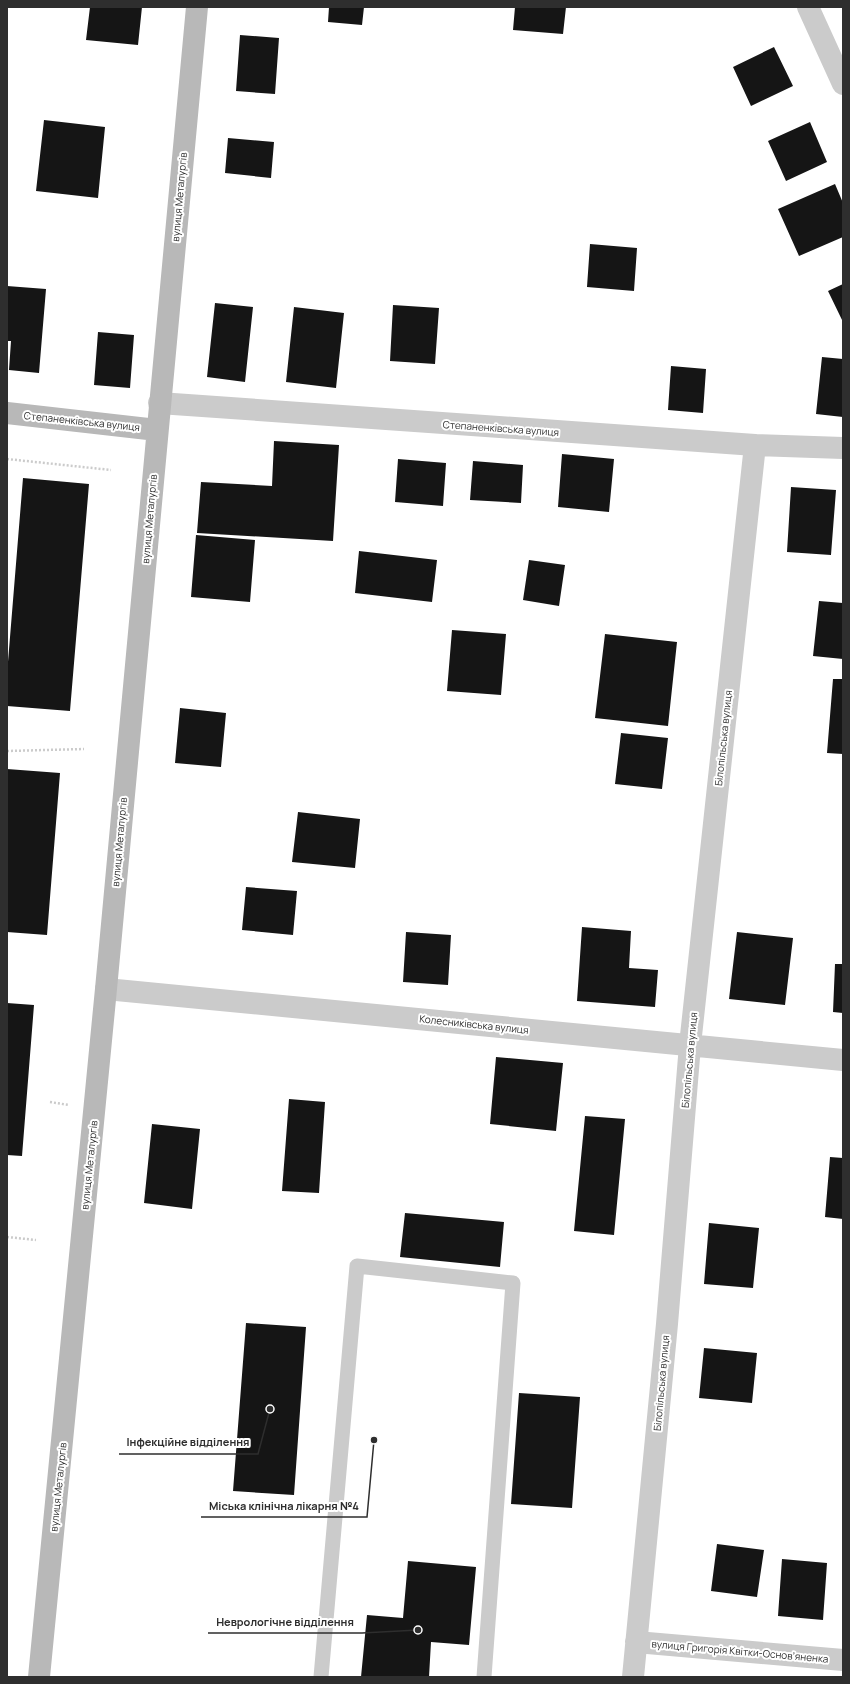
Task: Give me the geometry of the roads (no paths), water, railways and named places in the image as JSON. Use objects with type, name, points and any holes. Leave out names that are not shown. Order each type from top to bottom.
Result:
[{"type":"main road","name":"вулиця Металургів","points":[[39,1677],[106,989],[159,403],[197,7]]},
{"type":"main road","name":"Степаненківська вулиця","points":[[7,413],[157,430]]},
{"type":"street","points":[[808,7],[843,84]]},
{"type":"street","name":"Степаненківська вулиця","points":[[159,403],[755,445],[843,448]]},
{"type":"street","name":"Білопільська вулиця","points":[[633,1677],[667,1324],[690,1045],[755,445]]},
{"type":"street","name":"Колесниківська вулиця","points":[[106,989],[843,1060]]},
{"type":"street","name":"вулиця Григорія Квітки-Основʼяненка","points":[[636,1642],[843,1660]]},
{"type":"lane","points":[[321,1677],[357,1266],[513,1283],[484,1677]]},
{"type":"place","name":"Інфекційне відділення","points":[[270,1409]]},
{"type":"place","name":"Міська клінічна лікарня №4","points":[[374,1440]]},
{"type":"place","name":"Неврологічне відділення","points":[[418,1630]]}]
